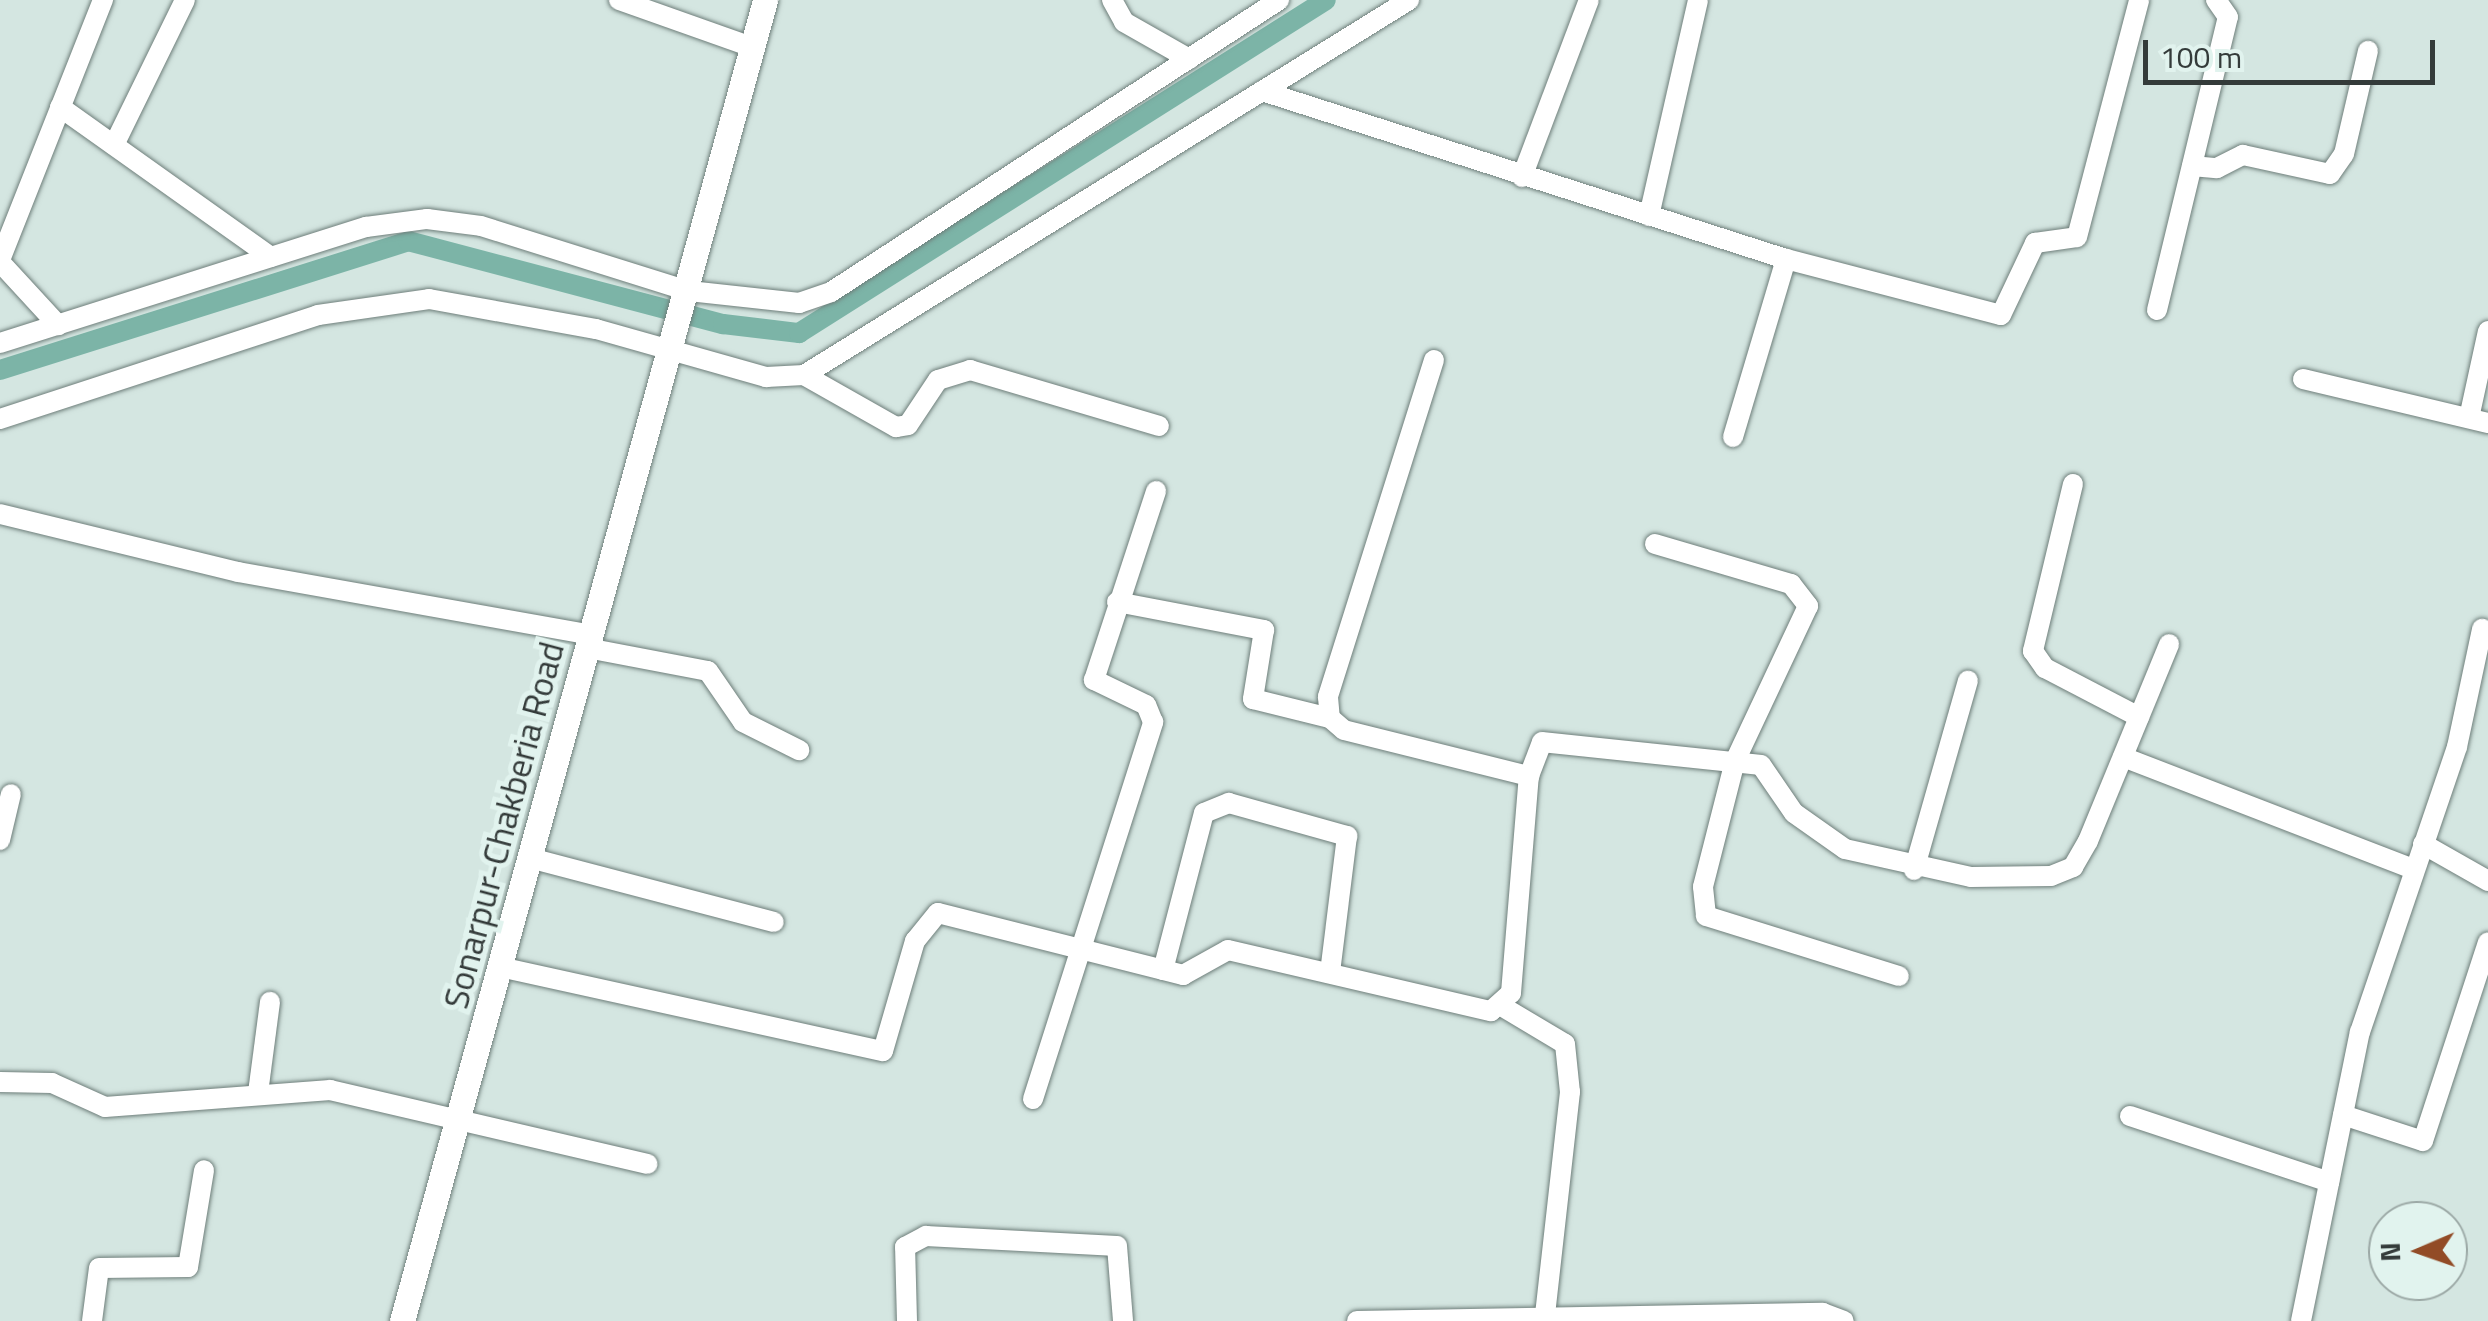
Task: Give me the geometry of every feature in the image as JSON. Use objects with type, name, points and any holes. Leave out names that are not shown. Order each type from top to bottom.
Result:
[{"type":"main road","points":[[687,294],[765,0]]},
{"type":"main road","name":"Sonarpur-Chakberia Road","points":[[402,1321],[687,294]]},
{"type":"street","points":[[58,325],[0,261],[103,0]]},
{"type":"street","points":[[114,146],[185,0]]},
{"type":"street","points":[[618,0],[752,47]]},
{"type":"street","points":[[1112,0],[1124,22],[1189,58]]},
{"type":"street","points":[[0,344],[366,227],[427,219],[481,226],[687,294],[768,304],[832,292],[1280,0]]},
{"type":"street","points":[[0,419],[372,303],[428,298],[525,313],[766,377],[804,375],[1408,0]]},
{"type":"street","points":[[1522,177],[1589,0]]},
{"type":"street","points":[[1649,216],[1698,0]]},
{"type":"street","points":[[1262,90],[1786,259],[1993,315],[2010,311],[2034,244],[2077,236],[2138,0]]},
{"type":"street","points":[[2156,310],[2228,16],[2216,0]]},
{"type":"street","points":[[2192,166],[2217,168],[2243,155],[2330,174],[2344,154],[2368,51]]},
{"type":"street","points":[[60,107],[271,256]]},
{"type":"street","points":[[1734,437],[1786,259]]},
{"type":"street","points":[[2303,379],[2478,421],[2488,331]]},
{"type":"street","points":[[1330,718],[1328,696],[1434,360]]},
{"type":"street","points":[[804,375],[896,427],[908,425],[938,380],[970,370],[1159,426]]},
{"type":"street","points":[[2073,484],[2033,651],[2044,668],[2139,717]]},
{"type":"street","points":[[1033,1099],[1153,722],[1146,705],[1094,680],[1156,491]]},
{"type":"street","points":[[0,514],[238,572],[589,642],[708,671],[743,722],[798,750]]},
{"type":"street","points":[[1655,544],[1804,594],[1804,618],[1735,760],[1703,887],[1706,916],[1899,976]]},
{"type":"street","points":[[1117,602],[1264,630],[1252,699],[1330,718],[1344,730],[1529,776]]},
{"type":"street","points":[[2301,1321],[2366,1006],[2423,844],[2482,629]]},
{"type":"street","points":[[1503,1007],[1529,776],[1542,742],[1557,737],[1735,760],[1779,779],[1817,834],[1914,870],[2019,878],[2072,866],[2123,757],[2169,644]]},
{"type":"street","points":[[1914,870],[1968,681]]},
{"type":"street","points":[[2123,757],[2414,869]]},
{"type":"street","points":[[0,840],[10,794]]},
{"type":"street","points":[[1163,970],[1204,813],[1229,803],[1347,836],[1330,974]]},
{"type":"street","points":[[2423,844],[2488,881]]},
{"type":"street","points":[[530,858],[774,922]]},
{"type":"street","points":[[500,967],[884,1051],[914,941],[938,913],[1183,975],[1228,950],[1503,1007],[1566,1044],[1570,1092],[1545,1316]]},
{"type":"street","points":[[2342,1115],[2423,1141],[2480,999],[2488,942]]},
{"type":"street","points":[[258,1093],[270,1002]]},
{"type":"street","points":[[0,1082],[52,1083],[104,1107],[330,1090],[648,1164]]},
{"type":"street","points":[[2130,1116],[2329,1182]]},
{"type":"street","points":[[92,1321],[98,1268],[188,1267],[204,1170]]},
{"type":"street","points":[[907,1321],[905,1247],[926,1236],[1117,1246],[1123,1321]]},
{"type":"street","points":[[1357,1321],[1822,1313],[1844,1321]]},
{"type":"waterway","points":[[0,370],[408,241],[723,324],[799,333],[1326,0]]}]
